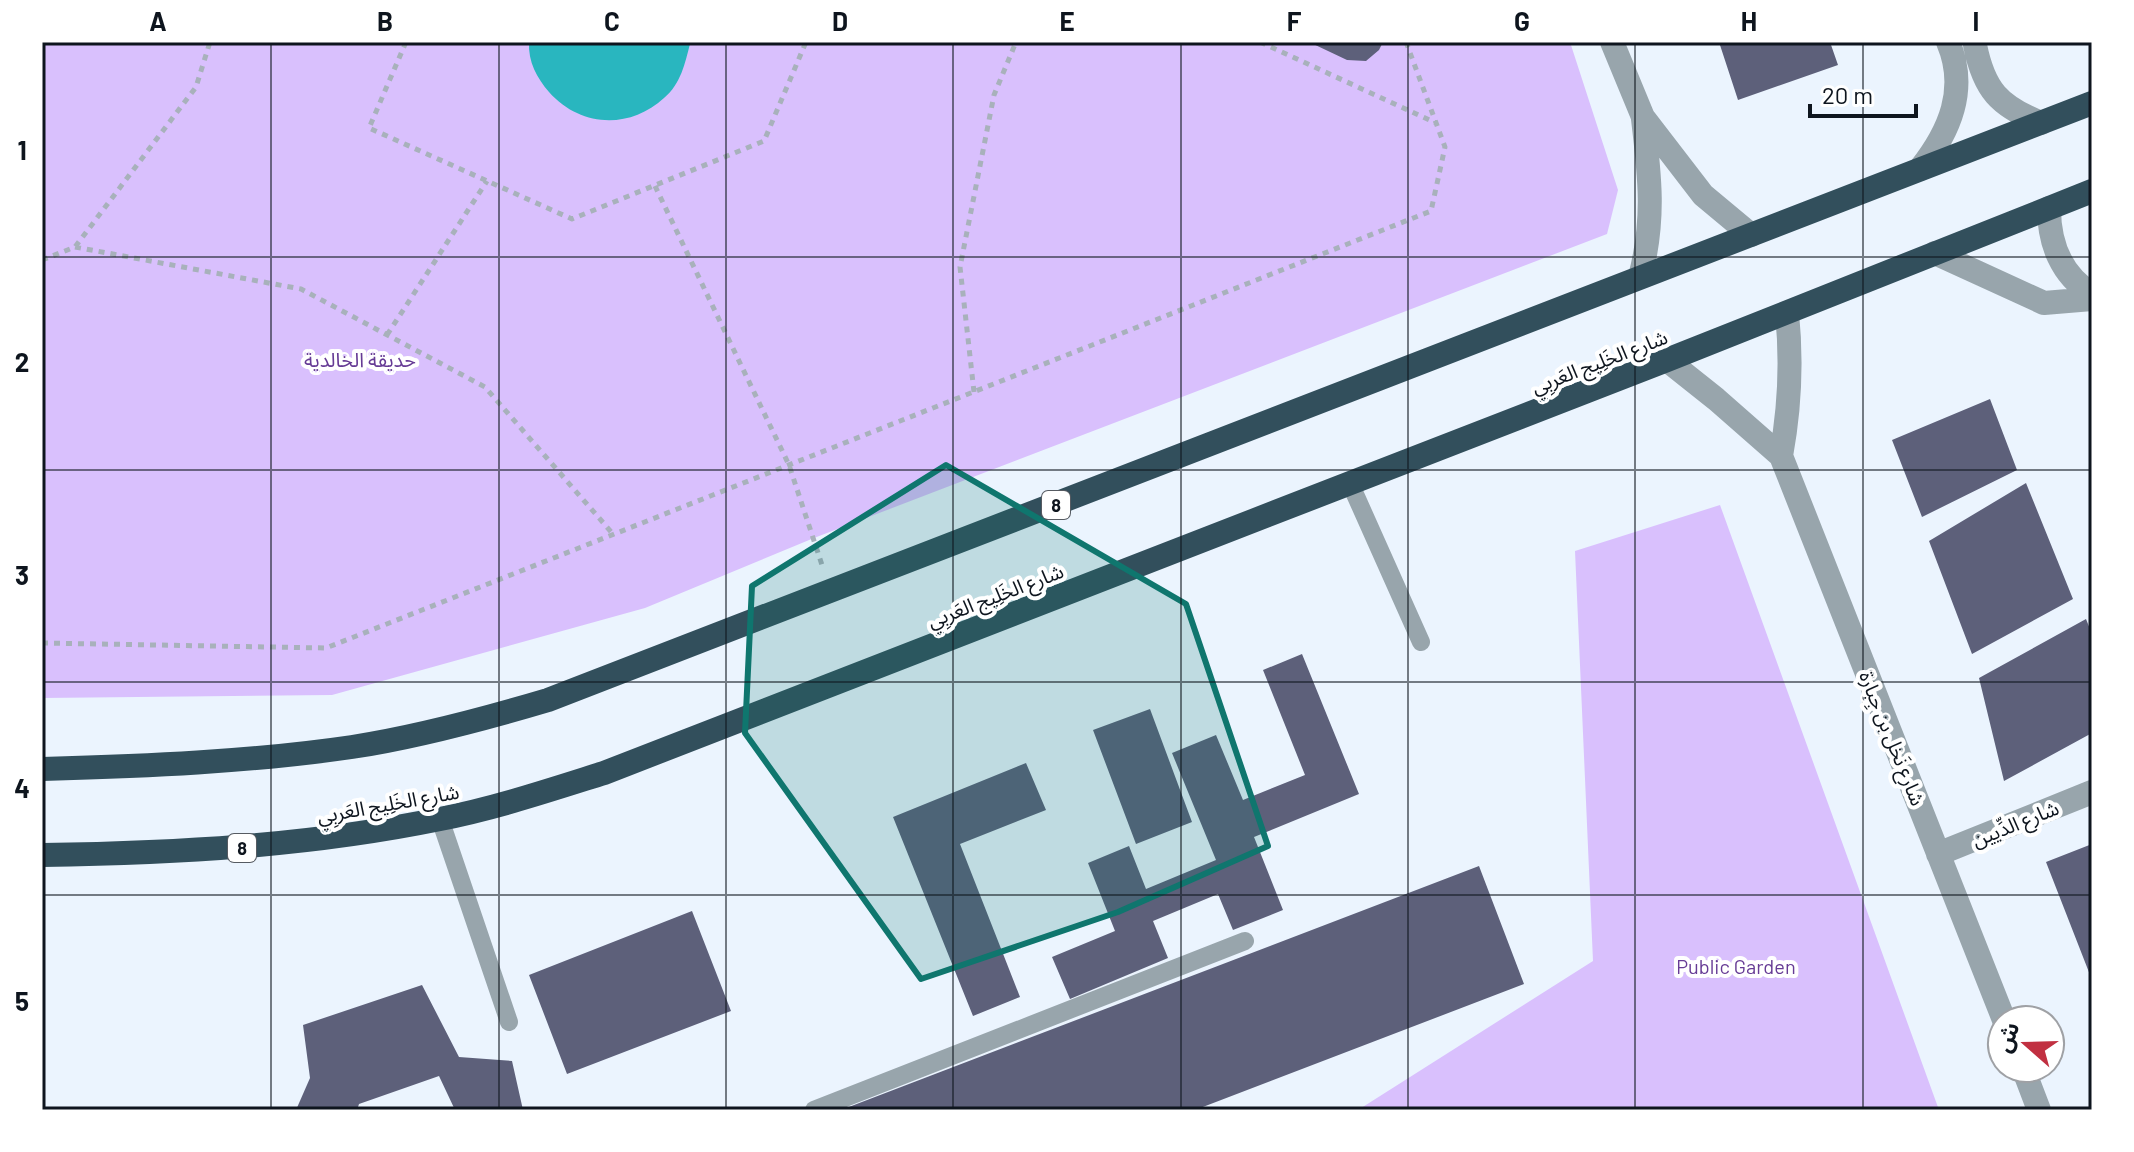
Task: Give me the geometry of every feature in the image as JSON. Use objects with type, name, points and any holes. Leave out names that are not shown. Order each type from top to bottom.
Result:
[{"type":"highway","name":"8","points":[[42,769],[202,764],[355,747],[430,732],[548,700],[2092,103]]},
{"type":"highway","name":"شارع الخَلِيج العَربِي","points":[[42,855],[224,850],[297,843],[494,807],[604,773],[1667,360],[2092,191]]},
{"type":"street","points":[[1612,42],[1643,117],[1703,195],[1751,235]]},
{"type":"street","points":[[1965,46],[1995,95],[2016,113],[2041,123]]},
{"type":"street","points":[[1920,169],[1939,144],[1952,115],[1965,46]]},
{"type":"street","points":[[1640,277],[1649,243],[1651,215],[1643,117]]},
{"type":"street","points":[[2049,208],[2049,227],[2060,261],[2092,297]]},
{"type":"street","points":[[1935,253],[2044,303],[2092,297]]},
{"type":"street","name":"شارع نَخل بن جِبارة","points":[[1781,456],[1791,372],[1787,313]]},
{"type":"street","name":"شارع نَخل بن جِبارة","points":[[1667,360],[1781,456],[1998,1004]]},
{"type":"street","name":"شارع الدِّيين","points":[[1938,854],[2092,792]]},
{"type":"street","points":[[2029,1084],[2039,1110]]},
{"type":"lane","points":[[1350,483],[1421,642]]},
{"type":"lane","points":[[440,819],[509,1022]]},
{"type":"lane","points":[[814,1110],[1245,941]]},
{"type":"path","points":[[42,260],[75,247],[196,87],[210,42]]},
{"type":"path","points":[[406,42],[369,128],[572,219],[764,141],[806,42]]},
{"type":"path","points":[[974,392],[960,267],[994,95],[1016,42]]},
{"type":"path","points":[[1260,42],[1437,123]]},
{"type":"path","points":[[42,643],[326,648],[1431,211],[1445,147],[1406,42]]},
{"type":"path","points":[[387,335],[487,181]]},
{"type":"path","points":[[655,186],[789,465],[832,592]]},
{"type":"path","points":[[75,247],[301,289],[485,387],[613,534]]},
{"type":"highlighted area","points":[[946,465],[1186,604],[1268,846],[1118,912],[921,979],[745,733],[752,586]]},
{"type":"green space","name":"حديقة الخالدية","points":[[42,42],[1570,42],[1618,190],[1607,234],[814,538],[645,608],[332,695],[42,698]]},
{"type":"green space","name":"Public Garden","points":[[1720,505],[1939,1110],[1358,1110],[1593,961],[1575,551]]},
{"type":"water","points":[[529,42],[690,44],[678,80],[664,98],[636,115],[605,120],[575,112],[549,92],[534,69]]},
{"type":"building","points":[[1309,42],[1383,42],[1366,61],[1347,60]]},
{"type":"building","points":[[1719,42],[1830,42],[1838,65],[1738,100]]},
{"type":"building","points":[[1990,399],[2017,470],[1922,517],[1892,440]]},
{"type":"building","points":[[2026,483],[2073,599],[1972,654],[1929,541]]},
{"type":"building","points":[[2086,619],[2092,634],[2092,733],[2004,781],[1979,678]]},
{"type":"building","points":[[1302,654],[1359,794],[1254,837],[1283,910],[1233,930],[1218,894],[1153,921],[1168,958],[1070,999],[1052,957],[1115,931],[1088,863],[1129,846],[1146,889],[1216,860],[1172,753],[1216,735],[1243,800],[1305,775],[1263,670]]},
{"type":"building","points":[[1150,709],[1192,822],[1136,844],[1093,730]]},
{"type":"building","points":[[1026,763],[1046,810],[960,844],[1020,997],[973,1016],[893,817]]},
{"type":"building","points":[[2092,844],[2092,980],[2046,862]]},
{"type":"building","points":[[1479,866],[1524,984],[1195,1110],[841,1110]]},
{"type":"building","points":[[692,911],[731,1011],[567,1074],[529,975]]},
{"type":"building","points":[[422,985],[459,1057],[512,1061],[523,1110],[455,1110],[439,1076],[359,1104],[357,1110],[296,1110],[310,1078],[303,1025]]}]
